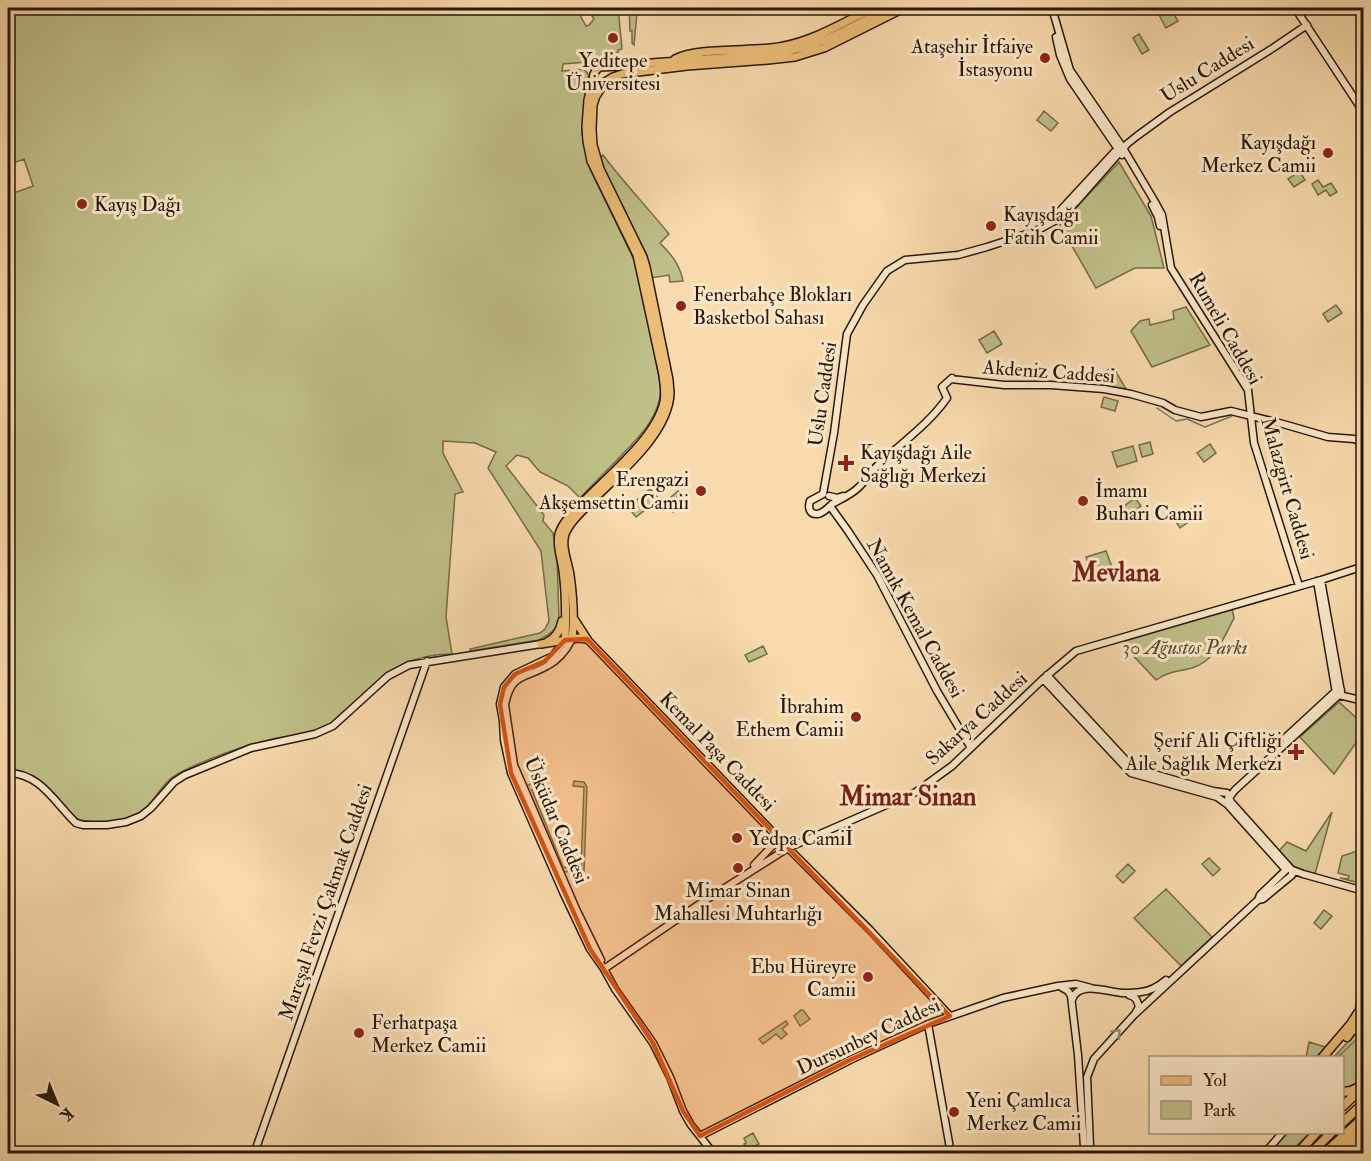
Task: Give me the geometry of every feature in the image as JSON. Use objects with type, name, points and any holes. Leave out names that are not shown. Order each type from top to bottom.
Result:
[{"type":"highway","points":[[1364,982],[1364,994]]},
{"type":"highway","points":[[1324,1056],[1360,1010],[1364,982]]},
{"type":"highway","points":[[1331,1056],[1352,1031],[1364,1025]]},
{"type":"highway","points":[[1344,1092],[1364,1085]]},
{"type":"highway","points":[[1344,1105],[1364,1085]]},
{"type":"highway","points":[[1344,1121],[1364,1103]]},
{"type":"highway","points":[[1324,1154],[1364,1117]]},
{"type":"highway","points":[[1336,1154],[1364,1128]]},
{"type":"highway","points":[[1297,1154],[1313,1134]]},
{"type":"highway","points":[[1310,1154],[1330,1134]]},
{"type":"highway","points":[[1336,1154],[1364,1137]]},
{"type":"main road","points":[[670,61],[694,53],[772,48],[805,41],[828,32],[873,8]]},
{"type":"main road","points":[[561,640],[565,611],[563,570],[558,545],[560,532],[575,511],[647,437],[664,403],[665,393],[637,255],[591,161],[586,120],[588,100],[596,70],[602,67],[772,53],[814,44],[889,8]]},
{"type":"main road","points":[[594,74],[596,81],[601,83],[622,74],[795,57],[830,45],[904,8]]},
{"type":"main road","points":[[561,640],[573,630],[574,619],[564,545],[566,533],[575,519],[651,440],[665,415],[670,394],[643,257],[600,169],[593,145],[593,105],[609,75],[608,70],[602,67]]},
{"type":"main road","points":[[561,640],[560,631],[565,611]]},
{"type":"main road","points":[[574,619],[587,639]]},
{"type":"main road","points":[[573,630],[581,632]]},
{"type":"main road","points":[[542,644],[578,638],[587,639]]},
{"type":"street","name":"Rumeli Caddesi","points":[[1050,8],[1066,73],[1122,148],[1158,217],[1170,269],[1248,390],[1248,399]]},
{"type":"street","points":[[1295,8],[1364,112]]},
{"type":"street","name":"Uslu Caddesi","points":[[831,505],[818,514],[813,514],[808,506],[810,501],[826,495],[847,334],[863,305],[887,270],[905,260],[958,255],[974,251],[1036,231],[1060,218],[1122,148],[1170,112],[1306,25]]},
{"type":"street","name":"Akdeniz Caddesi","points":[[849,495],[876,467],[938,412],[947,398],[942,387],[951,378],[1004,386],[1051,385],[1104,389],[1163,403],[1175,410],[1201,417],[1231,411],[1328,437],[1354,439],[1364,443]]},
{"type":"street","name":"Malazgirt Caddesi","points":[[1248,399],[1254,443],[1299,586]]},
{"type":"street","points":[[826,495],[837,498],[849,495]]},
{"type":"street","name":"Namık Kemal Caddesi","points":[[826,495],[877,575],[937,691],[971,748]]},
{"type":"street","points":[[831,505],[849,495]]},
{"type":"street","name":"Sakarya Caddesi","points":[[604,969],[743,875],[788,848],[915,792],[952,766],[1045,677],[1076,651],[1364,566]]},
{"type":"street","points":[[1319,581],[1339,692]]},
{"type":"street","name":"Kemal Paşa Caddesi","points":[[587,639],[870,930],[950,1016]]},
{"type":"street","name":"Üsküdar Caddesi","points":[[530,810],[512,757],[505,705],[506,696],[514,682],[520,677],[542,669],[568,648],[561,640],[553,656],[515,674],[504,687],[500,704],[508,763],[604,969],[615,989],[653,1043],[670,1077],[683,1111],[710,1153]]},
{"type":"street","points":[[8,773],[30,778],[43,787],[76,823],[107,825],[126,822],[141,816],[174,782],[185,775],[250,748],[315,734],[333,726],[388,676],[409,665],[542,644]]},
{"type":"street","name":"Mareşal Fevzi Çakmak Caddesi","points":[[254,1154],[427,661]]},
{"type":"street","points":[[1045,677],[1112,749],[1131,773],[1224,797],[1231,802],[1290,872],[1364,893]]},
{"type":"street","points":[[1339,692],[1364,699]]},
{"type":"street","points":[[1224,797],[1235,790],[1339,692]]},
{"type":"street","points":[[743,875],[775,843],[773,832]]},
{"type":"street","points":[[1087,1152],[1090,1146],[1087,1077],[1094,1059],[1134,1015],[1258,900],[1260,895],[1290,872]]},
{"type":"street","points":[[1072,1008],[1072,997],[1080,990],[1091,988],[1124,993],[1142,992],[1152,989],[1182,970]]},
{"type":"street","name":"Dursunbey Caddesi","points":[[700,1136],[852,1059],[928,1024],[999,999],[1058,986],[1076,984],[1091,988]]},
{"type":"street","points":[[1058,986],[1065,988],[1071,996],[1078,1055],[1084,1147],[1087,1152]]},
{"type":"street","points":[[1124,993],[1137,1000],[1139,1007],[1134,1015]]},
{"type":"street","points":[[928,1024],[951,1154]]},
{"type":"street","points":[[1078,1055],[1085,1061],[1100,1051]]},
{"type":"street","points":[[1264,1154],[1281,1134]]},
{"type":"highlighted area","points":[[587,639],[773,832],[779,853],[788,848],[950,1016],[852,1059],[700,1136],[683,1111],[653,1043],[590,949],[511,773],[500,704],[504,687],[515,674],[545,661],[565,640]]},
{"type":"green space","points":[[8,8],[576,8],[586,26],[594,19],[591,14],[586,14],[584,10],[586,8],[618,8],[622,49],[618,50],[618,53],[611,54],[611,60],[563,64],[562,71],[584,69],[588,74],[582,134],[586,154],[591,171],[634,260],[642,288],[661,388],[660,399],[646,428],[580,498],[568,486],[540,472],[528,458],[517,455],[506,466],[544,515],[543,521],[553,533],[557,556],[559,619],[552,632],[539,640],[470,651],[470,649],[540,633],[545,629],[549,621],[541,551],[488,468],[496,452],[475,443],[443,441],[443,453],[463,492],[455,494],[446,617],[452,654],[423,657],[400,666],[378,681],[330,724],[309,732],[237,749],[179,773],[171,778],[142,811],[125,819],[93,822],[76,818],[67,811],[49,789],[37,780],[24,773],[8,770],[8,195],[33,186],[24,159],[8,165]]},
{"type":"green space","points":[[629,8],[669,8],[670,10],[637,12],[634,45],[632,31],[630,31]]},
{"type":"green space","points":[[1170,8],[1178,21],[1166,28],[1157,11]]},
{"type":"green space","points":[[1139,34],[1149,50],[1142,54],[1133,38]]},
{"type":"green space","points":[[1044,111],[1058,123],[1051,131],[1037,120]]},
{"type":"green space","points":[[603,155],[669,234],[660,243],[674,260],[683,281],[670,282],[669,275],[651,278],[604,173],[599,159]]},
{"type":"green space","points":[[1119,162],[1151,216],[1164,268],[1135,268],[1096,288],[1060,225]]},
{"type":"green space","points":[[1295,165],[1305,180],[1294,187],[1288,179],[1294,175],[1290,168]]},
{"type":"green space","points":[[1318,180],[1323,187],[1331,183],[1337,192],[1330,196],[1326,190],[1318,195],[1312,184]]},
{"type":"green space","points":[[1336,305],[1342,313],[1328,322],[1323,314]]},
{"type":"green space","points":[[1186,307],[1210,345],[1152,367],[1131,331],[1140,321],[1149,319],[1150,325],[1174,319],[1173,311]]},
{"type":"green space","points":[[994,331],[1002,344],[987,353],[979,340]]},
{"type":"green space","points":[[1113,367],[1126,389],[1105,386],[1099,375]]},
{"type":"green space","points":[[1104,397],[1118,401],[1115,411],[1101,407]]},
{"type":"green space","points":[[1150,442],[1153,454],[1142,457],[1139,445]]},
{"type":"green space","points":[[1210,444],[1216,453],[1204,462],[1197,453]]},
{"type":"green space","points":[[1133,446],[1137,461],[1117,467],[1112,452]]},
{"type":"green space","points":[[650,489],[659,499],[636,517],[628,507]]},
{"type":"green space","points":[[678,491],[686,501],[673,512],[665,502]]},
{"type":"green space","points":[[1135,498],[1141,506],[1119,522],[1113,514]]},
{"type":"green space","points":[[1196,506],[1201,513],[1180,528],[1175,520]]},
{"type":"green space","points":[[1106,551],[1113,570],[1092,577],[1086,557]]},
{"type":"green space","name":"30 Ağustos Parkı","points":[[1232,609],[1234,618],[1218,648],[1200,665],[1169,673],[1156,680],[1128,650],[1125,641]]},
{"type":"green space","points":[[763,646],[767,654],[749,662],[745,655]]},
{"type":"green space","points":[[1339,702],[1363,724],[1363,733],[1334,774],[1300,737]]},
{"type":"green space","points":[[544,781],[546,785],[532,790],[563,867],[581,868],[584,787],[573,786],[574,781],[584,782],[587,787],[584,871],[562,872],[526,787]]},
{"type":"green space","points":[[1332,812],[1315,874],[1294,867],[1279,851],[1287,842],[1306,851]]},
{"type":"green space","points":[[1363,849],[1363,884],[1340,878],[1348,879],[1349,876],[1338,873],[1342,856]]},
{"type":"green space","points":[[1209,858],[1220,869],[1213,876],[1202,864]]},
{"type":"green space","points":[[1128,864],[1135,871],[1123,883],[1116,876]]},
{"type":"green space","points":[[1166,889],[1212,937],[1181,966],[1134,918]]},
{"type":"green space","points":[[1324,910],[1332,916],[1321,929],[1314,923]]},
{"type":"green space","points":[[801,1010],[810,1019],[800,1026],[794,1016]]},
{"type":"green space","points":[[786,1021],[788,1024],[782,1029],[787,1034],[781,1039],[776,1034],[763,1044],[759,1039]]},
{"type":"green space","points":[[1363,1028],[1363,1080],[1352,1088],[1344,1089],[1344,1056],[1335,1056]]},
{"type":"green space","points":[[1309,1042],[1325,1047],[1319,1056],[1306,1056]]},
{"type":"green space","points":[[753,1133],[759,1144],[747,1150],[744,1138]]},
{"type":"green space","points":[[1284,1134],[1309,1134],[1289,1153],[1266,1154]]},
{"type":"waterway","points":[[1157,408],[1176,421],[1187,419],[1205,427],[1232,416]]},
{"type":"waterway","points":[[1339,1056],[1364,1035]]},
{"type":"place","name":"Yeditepe Üniversitesi","points":[[613,38]]},
{"type":"place","name":"Ataşehir İtfaiye İstasyonu","points":[[1045,58]]},
{"type":"place","name":"Kayışdağı Merkez Camii","points":[[1328,153]]},
{"type":"place","name":"Kayış Dağı","points":[[82,204]]},
{"type":"place","name":"Kayışdağı Fatih Camii","points":[[991,226]]},
{"type":"place","name":"Fenerbahçe Blokları Basketbol Sahası","points":[[681,306]]},
{"type":"place","name":"Kayışdağı Aile Sağlığı Merkezi","points":[[846,463]]},
{"type":"place","name":"Erengazi Akşemsettin Camii","points":[[701,491]]},
{"type":"place","name":"İmamı Buhari Camii","points":[[1083,501]]},
{"type":"place","name":"İbrahim Ethem Camii","points":[[856,717]]},
{"type":"place","name":"Şerif Ali Çiftliği Aile Sağlık Merkezi","points":[[1296,752]]},
{"type":"place","name":"Yedpa Camiİ","points":[[737,838]]},
{"type":"place","name":"Mimar Sinan Mahallesi Muhtarlığı","points":[[738,868]]},
{"type":"place","name":"Ebu Hüreyre Camii","points":[[868,977]]},
{"type":"place","name":"Ferhatpaşa Merkez Camii","points":[[359,1033]]},
{"type":"place","name":"Yeni Çamlıca Merkez Camii","points":[[954,1112]]},
{"type":"district","name":"Mevlana","points":[[1116,572]]},
{"type":"district","name":"Mimar Sinan","points":[[908,796]]}]
